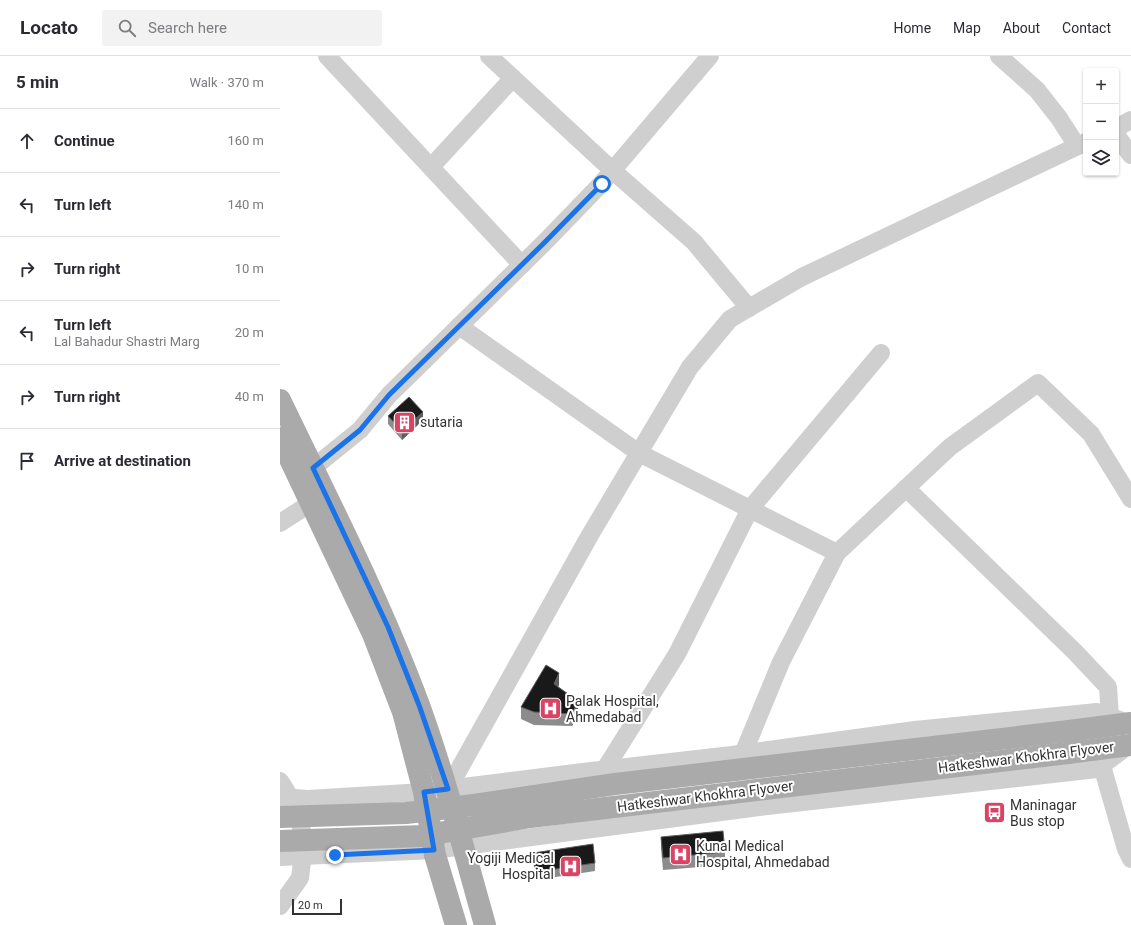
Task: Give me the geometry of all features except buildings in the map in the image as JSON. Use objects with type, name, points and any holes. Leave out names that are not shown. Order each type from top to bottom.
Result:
[{"type":"main road","points":[[280,400],[305,472],[311,503],[373,634],[403,712],[424,792],[434,850],[456,925]]},
{"type":"main road","points":[[280,438],[305,472],[388,627],[419,705],[448,789],[462,846],[485,925]]},
{"type":"main road","name":"Hatkeshwar Khokhra Flyover","points":[[280,817],[406,813],[474,805],[615,784],[1069,731],[1123,721]]},
{"type":"main road","name":"Hatkeshwar Khokhra Flyover","points":[[280,841],[422,836],[530,817],[1130,745]]},
{"type":"street","points":[[327,56],[522,265]]},
{"type":"street","points":[[489,56],[612,170],[694,242],[749,308]]},
{"type":"street","points":[[305,472],[360,430],[389,395],[522,265],[602,184],[612,170],[710,56]]},
{"type":"street","points":[[448,789],[586,542],[690,366],[730,319],[802,277],[1081,144],[1037,90],[999,56]]},
{"type":"street","points":[[431,167],[513,78]]},
{"type":"street","points":[[1119,126],[1131,120]]},
{"type":"street","points":[[1119,139],[1131,155]]},
{"type":"street","points":[[459,326],[638,453],[837,553]]},
{"type":"street","points":[[605,769],[677,654],[750,509],[881,353]]},
{"type":"street","points":[[743,754],[781,662],[837,553],[950,447],[1038,383],[1091,434],[1131,499]]},
{"type":"street","points":[[906,488],[1075,652],[1108,687],[1123,721]]},
{"type":"street","points":[[280,523],[311,503]]},
{"type":"street","points":[[285,797],[308,799],[424,792],[605,769],[743,754],[947,727],[1097,712],[1123,721]]},
{"type":"street","points":[[280,857],[434,850],[767,806],[1097,769],[1130,745]]},
{"type":"street","points":[[1102,766],[1126,849],[1131,859]]},
{"type":"street","points":[[280,781],[285,797],[302,830],[304,845],[300,878],[281,900]]},
{"type":"place","name":"sutaria","points":[[405,422]]},
{"type":"place","name":"Palak Hospital, Ahmedabad","points":[[551,709]]},
{"type":"place","name":"Maninagar Bus stop","points":[[994,813]]},
{"type":"place","name":"Kunal Medical Hospital, Ahmedabad","points":[[680,854]]},
{"type":"place","name":"Yogiji Medical Hospital","points":[[570,866]]},
{"type":"route","points":[[335,855],[434,850],[424,792],[448,789],[419,705],[388,627],[313,468],[360,430],[389,395],[602,184]]}]
